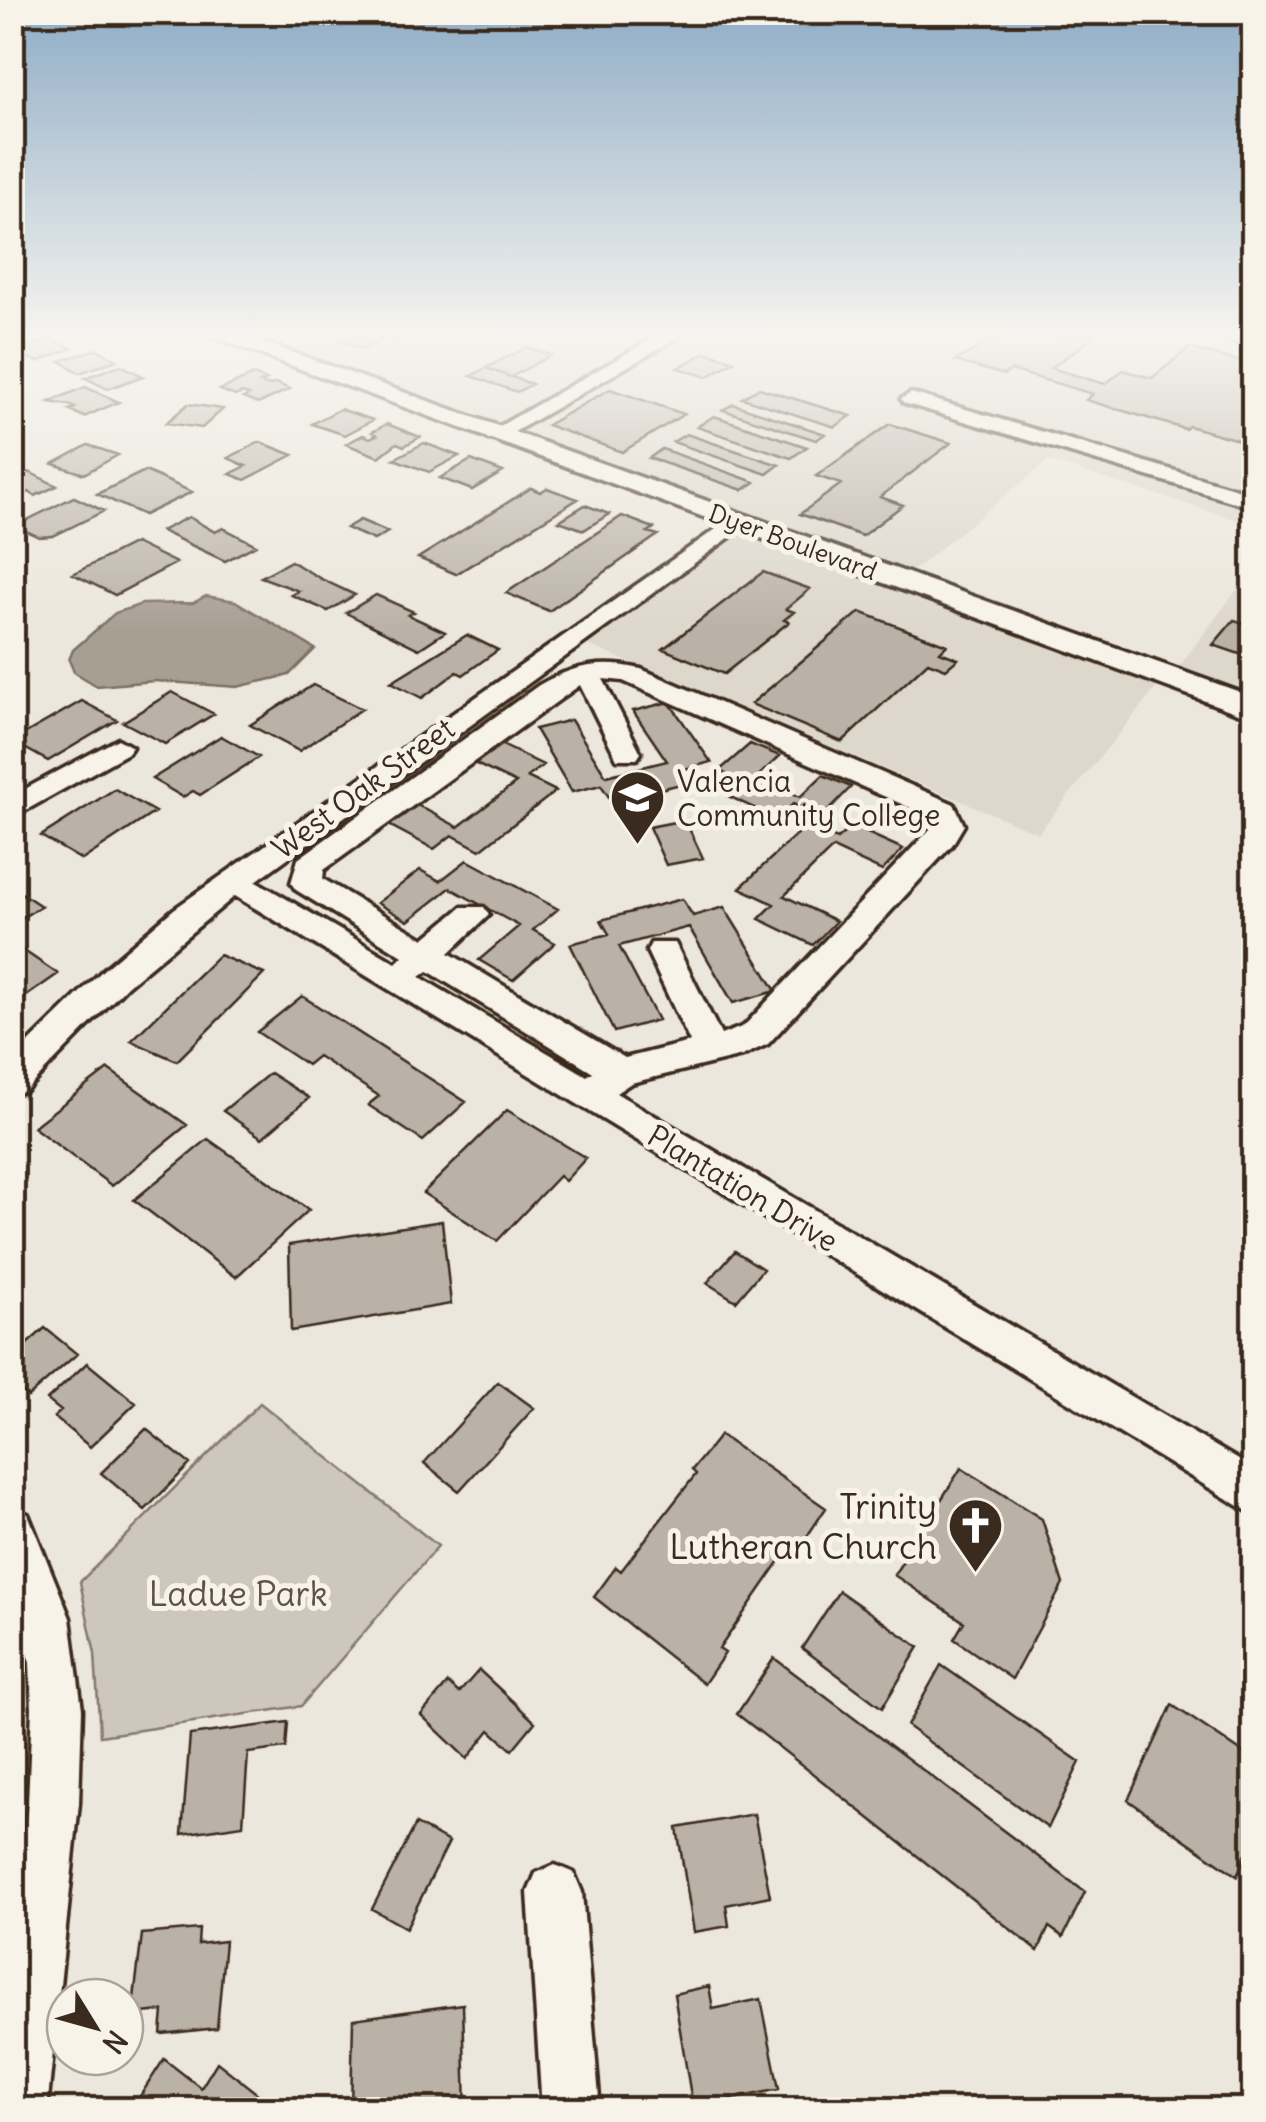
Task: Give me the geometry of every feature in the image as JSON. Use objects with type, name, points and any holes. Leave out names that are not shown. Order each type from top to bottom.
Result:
[{"type":"main road","name":"Dyer Boulevard","points":[[495,435],[1254,708]]},
{"type":"street","points":[[1027,434],[1254,501]]},
{"type":"street","name":"West Oak Street","points":[[12,1080],[126,968],[233,881],[736,522]]},
{"type":"street","points":[[532,667],[576,677],[627,754]]},
{"type":"street","points":[[586,1094],[621,1072],[742,1044],[770,1024],[941,838],[949,818],[944,812],[632,675],[605,670],[576,677],[430,776],[309,866],[307,883],[621,1072]]},
{"type":"street","points":[[12,810],[118,747]]},
{"type":"street","points":[[400,761],[430,776]]},
{"type":"street","name":"Plantation Drive","points":[[233,881],[1254,1494]]},
{"type":"street","points":[[396,979],[474,915]]},
{"type":"street","points":[[662,951],[710,1051]]},
{"type":"street","points":[[12,1530],[42,1597],[59,1704],[57,1781],[18,2110]]},
{"type":"street","points":[[555,1892],[571,2110]]},
{"type":"shaded area","points":[[507,434],[1253,434],[1253,525],[1048,461],[905,577]]},
{"type":"shaded area","points":[[739,528],[984,617],[1158,686],[1038,833],[581,642]]},
{"type":"shaded area","points":[[1253,568],[1253,695],[1178,668]]},
{"type":"shaded area","points":[[206,596],[235,601],[315,649],[289,675],[237,687],[155,681],[97,686],[74,672],[69,660],[73,650],[115,613],[142,604],[193,603]]},
{"type":"green space","name":"Ladue Park","points":[[260,1403],[438,1546],[301,1706],[100,1736],[95,1654],[80,1582]]},
{"type":"building","points":[[572,434],[651,434],[622,452]]},
{"type":"building","points":[[686,434],[779,465],[767,474],[673,442]]},
{"type":"building","points":[[718,434],[768,434],[807,447],[791,458]]},
{"type":"building","points":[[797,434],[825,434],[816,440]]},
{"type":"building","points":[[876,434],[922,434],[951,443],[880,497],[903,505],[862,536],[800,514],[841,484],[816,476]]},
{"type":"building","points":[[1217,434],[1254,434],[1245,442]]},
{"type":"building","points":[[363,435],[420,437],[404,446],[397,443],[379,457],[346,444]]},
{"type":"building","points":[[260,442],[293,455],[245,480],[230,474],[246,466],[228,458]]},
{"type":"building","points":[[424,443],[459,456],[429,472],[394,459]]},
{"type":"building","points":[[88,445],[118,455],[84,474],[53,464]]},
{"type":"building","points":[[662,449],[755,482],[743,490],[649,458]]},
{"type":"building","points":[[471,460],[503,472],[472,490],[440,478]]},
{"type":"building","points":[[145,471],[192,492],[144,515],[97,494]]},
{"type":"building","points":[[29,472],[57,486],[35,496],[29,492],[12,504],[12,478]]},
{"type":"building","points":[[531,488],[540,492],[547,488],[578,499],[456,574],[418,558]]},
{"type":"building","points":[[74,497],[104,511],[53,536],[39,537],[15,526]]},
{"type":"building","points":[[585,505],[609,514],[584,530],[559,521]]},
{"type":"building","points":[[622,516],[654,528],[648,532],[658,535],[549,611],[506,593]]},
{"type":"building","points":[[189,517],[215,532],[223,528],[256,545],[225,561],[161,531]]},
{"type":"building","points":[[360,520],[388,532],[374,540],[346,528]]},
{"type":"building","points":[[135,543],[176,563],[115,595],[73,574]]},
{"type":"building","points":[[291,561],[355,595],[328,611],[291,595],[299,591],[261,577]]},
{"type":"building","points":[[763,572],[810,589],[786,609],[794,612],[784,620],[789,622],[724,674],[663,649]]},
{"type":"building","points":[[376,595],[445,632],[419,649],[346,613]]},
{"type":"building","points":[[860,612],[947,645],[940,652],[958,659],[946,669],[928,662],[842,742],[751,704]]},
{"type":"building","points":[[1234,620],[1254,626],[1254,659],[1213,645]]},
{"type":"building","points":[[467,635],[498,650],[463,675],[457,672],[422,698],[391,682]]},
{"type":"building","points":[[313,685],[362,709],[299,751],[250,725]]},
{"type":"building","points":[[172,692],[214,714],[165,744],[123,722]]},
{"type":"building","points":[[82,701],[117,720],[48,761],[12,741]]},
{"type":"building","points":[[669,702],[711,762],[677,771],[685,783],[632,796],[629,792],[609,797],[601,785],[572,792],[535,729],[571,720],[606,776],[667,761],[633,711]]},
{"type":"building","points":[[221,736],[259,757],[200,795],[193,791],[183,797],[152,779]]},
{"type":"building","points":[[500,744],[543,765],[527,777],[556,791],[480,850],[452,835],[434,849],[389,825],[417,805],[458,827],[516,783],[474,763]]},
{"type":"building","points":[[750,744],[780,756],[756,778],[800,797],[823,775],[851,787],[822,817],[793,804],[778,819],[730,797],[746,783],[719,771]]},
{"type":"building","points":[[115,789],[155,812],[82,860],[41,836]]},
{"type":"building","points":[[685,820],[703,858],[666,865],[649,827]]},
{"type":"building","points":[[806,825],[837,839],[852,826],[903,849],[882,871],[833,848],[784,896],[836,921],[813,945],[759,919],[774,904],[740,888]]},
{"type":"building","points":[[467,860],[558,909],[533,930],[555,943],[513,980],[479,960],[519,926],[450,888],[408,921],[377,903],[420,870],[440,881]]},
{"type":"building","points":[[12,887],[41,906],[12,924]]},
{"type":"building","points":[[682,899],[693,916],[724,907],[776,991],[733,1003],[689,927],[619,946],[658,1020],[614,1032],[570,944],[609,934],[601,920]]},
{"type":"building","points":[[17,946],[58,974],[12,1006],[12,949]]},
{"type":"building","points":[[219,955],[264,974],[177,1061],[131,1041]]},
{"type":"building","points":[[302,996],[466,1102],[423,1141],[368,1105],[379,1096],[318,1056],[307,1065],[257,1032]]},
{"type":"building","points":[[108,1069],[187,1125],[112,1186],[33,1127]]},
{"type":"building","points":[[270,1073],[309,1098],[262,1138],[223,1111]]},
{"type":"building","points":[[507,1110],[586,1158],[565,1181],[559,1176],[497,1241],[423,1193]]},
{"type":"building","points":[[208,1139],[309,1210],[236,1277],[134,1200]]},
{"type":"building","points":[[442,1221],[451,1304],[291,1331],[289,1245]]},
{"type":"building","points":[[735,1251],[763,1269],[736,1301],[707,1283]]},
{"type":"building","points":[[45,1328],[77,1354],[28,1397],[12,1383],[12,1342],[19,1337],[27,1344]]},
{"type":"building","points":[[87,1363],[136,1403],[90,1447],[54,1417],[61,1411],[47,1400]]},
{"type":"building","points":[[498,1382],[534,1408],[459,1491],[424,1463]]},
{"type":"building","points":[[146,1429],[190,1464],[145,1510],[101,1473]]},
{"type":"building","points":[[720,1435],[826,1508],[800,1547],[793,1542],[719,1649],[725,1653],[704,1684],[594,1597],[616,1567],[621,1571],[696,1474],[692,1470]]},
{"type":"building","points":[[961,1468],[1042,1519],[1063,1584],[1012,1679],[954,1639],[964,1622],[894,1575]]},
{"type":"building","points":[[839,1591],[919,1647],[882,1708],[802,1648]]},
{"type":"building","points":[[774,1658],[1085,1892],[1063,1937],[1049,1927],[1038,1951],[737,1714]]},
{"type":"building","points":[[941,1665],[1080,1762],[1048,1828],[907,1726]]},
{"type":"building","points":[[479,1670],[535,1722],[512,1750],[490,1730],[467,1759],[421,1715],[448,1683],[459,1693]]},
{"type":"building","points":[[1172,1705],[1254,1760],[1254,1834],[1237,1876],[1128,1800]]},
{"type":"building","points":[[288,1722],[286,1748],[248,1753],[243,1825],[182,1834],[190,1735]]},
{"type":"building","points":[[754,1814],[770,1896],[726,1905],[729,1926],[694,1932],[677,1828]]},
{"type":"building","points":[[416,1824],[449,1842],[406,1928],[372,1909]]},
{"type":"building","points":[[199,1929],[198,1944],[225,1941],[217,2028],[161,2034],[163,2011],[145,2013],[145,1977],[137,1977],[142,1934]]},
{"type":"building","points":[[709,1986],[713,2009],[761,1999],[779,2089],[693,2108],[674,1994]]},
{"type":"building","points":[[463,2004],[466,2110],[351,2110],[353,2019]]},
{"type":"building","points":[[164,2059],[201,2088],[217,2062],[259,2095],[250,2110],[131,2110]]},
{"type":"place","name":"Valencia Community College","points":[[638,847]]},
{"type":"place","name":"Trinity Lutheran Church","points":[[976,1575]]}]
